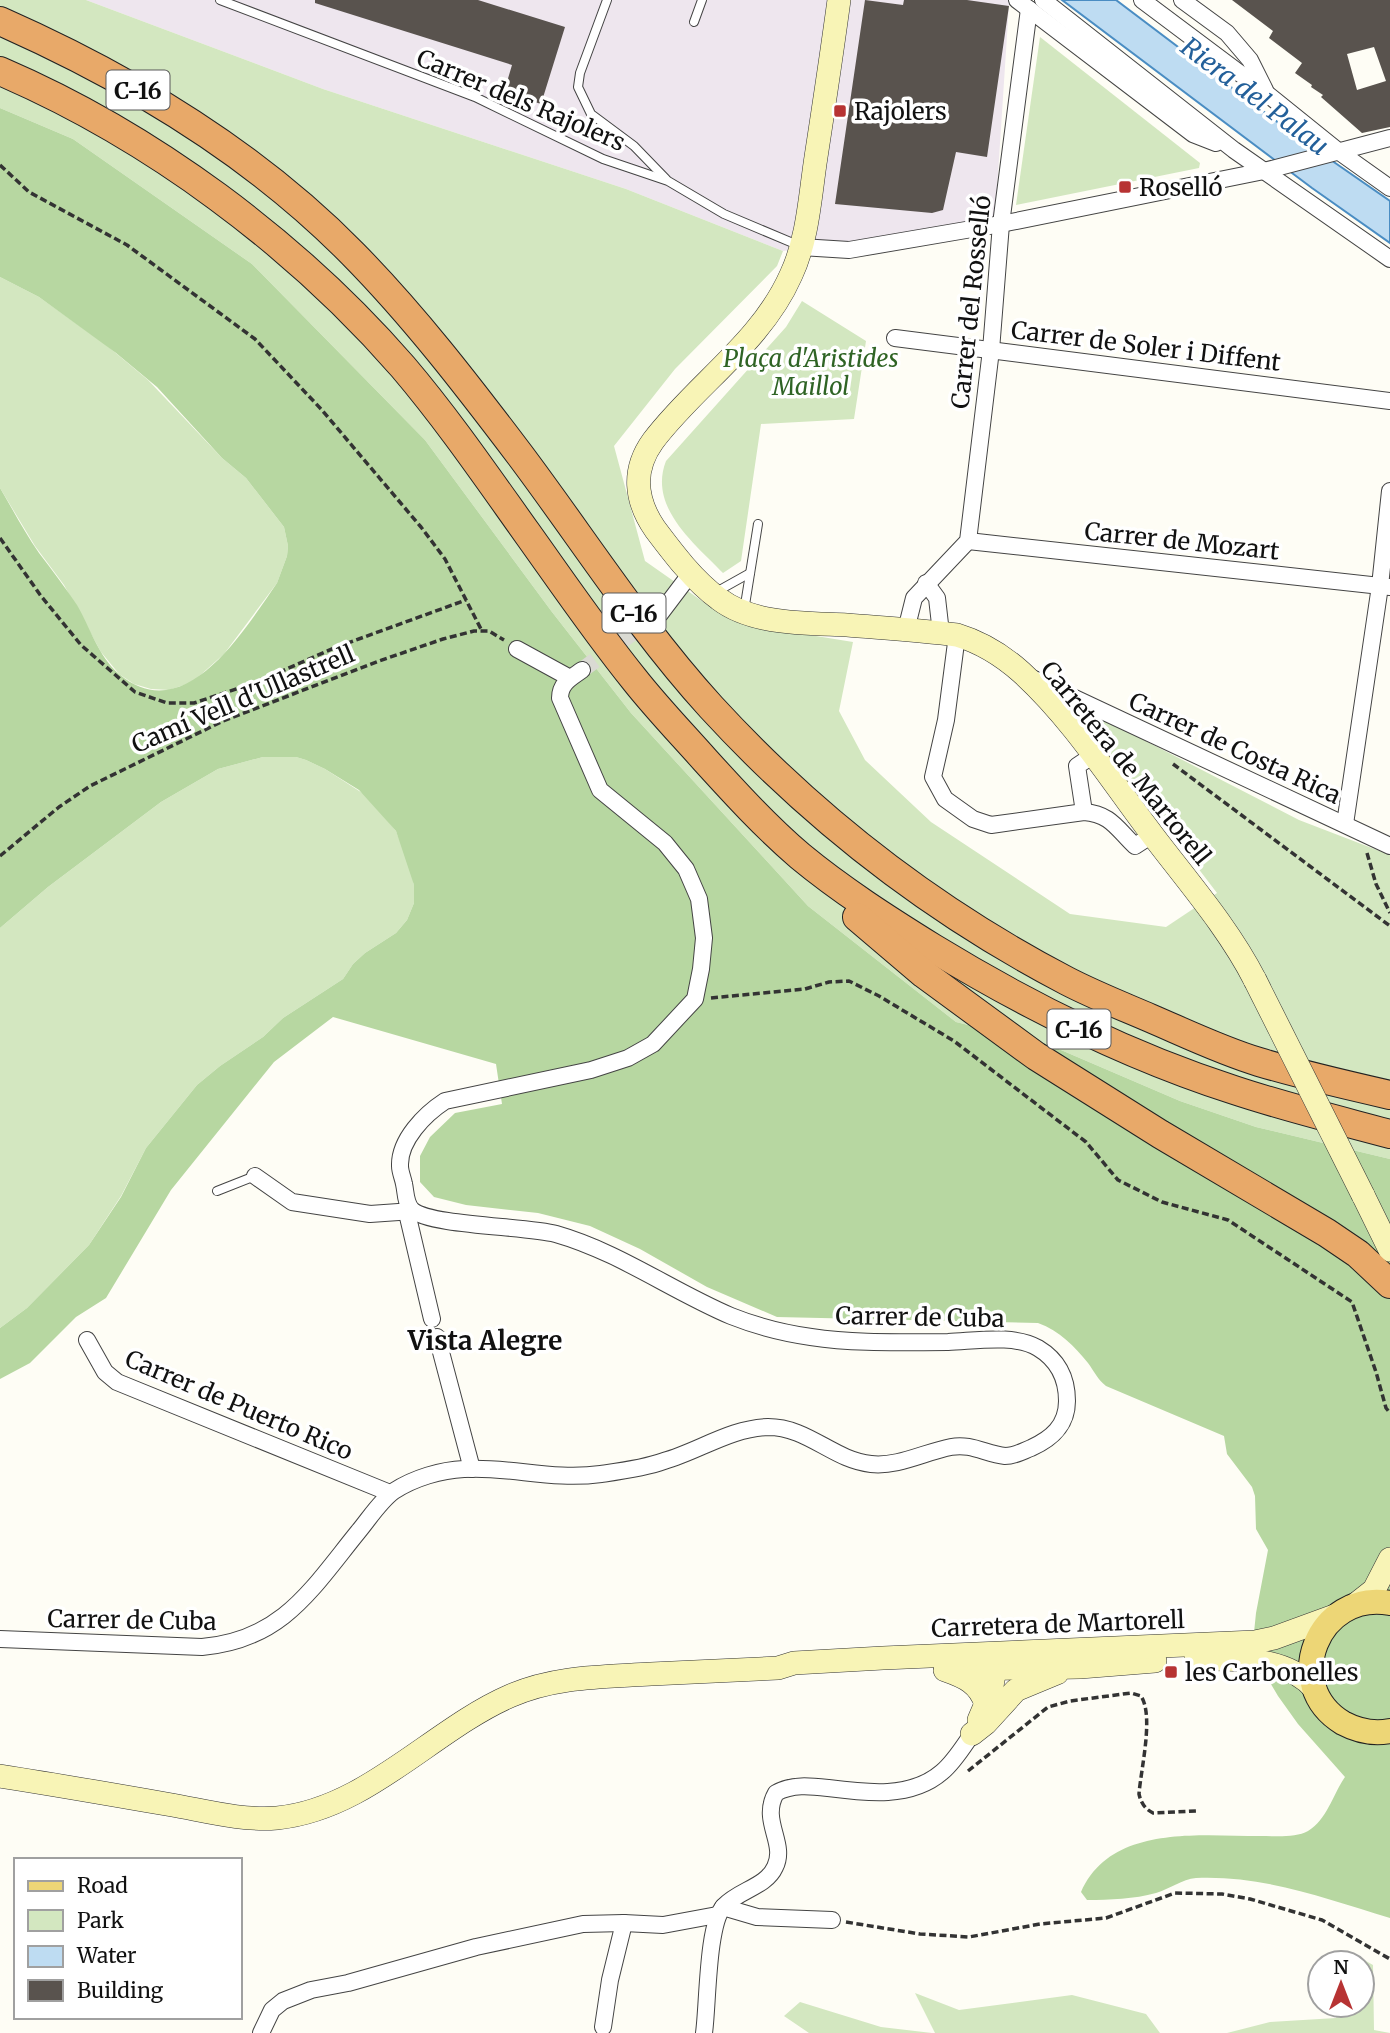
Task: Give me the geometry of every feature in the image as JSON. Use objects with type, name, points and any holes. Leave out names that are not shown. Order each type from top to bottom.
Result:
[{"type":"highway","name":"C-16","points":[[0,22],[63,49],[155,99],[266,176],[349,250],[414,320],[460,377],[659,647],[712,708],[790,787],[878,862],[951,913],[1068,982],[1254,1061],[1390,1095]]},
{"type":"highway","name":"C-16","points":[[0,71],[53,93],[135,140],[239,213],[292,256],[359,321],[404,368],[475,460],[634,679],[738,797],[801,856],[890,921],[984,979],[1080,1030],[1154,1061],[1235,1090],[1390,1134]]},
{"type":"highway","points":[[801,856],[851,912],[924,974],[1036,1056],[1160,1134],[1327,1233],[1358,1254],[1390,1284]]},
{"type":"main road","name":"Carretera de Martorell","points":[[839,0],[802,247],[792,275],[766,317],[654,441],[638,472],[638,491],[644,510],[660,535],[691,573],[731,607],[777,620],[949,634],[990,650],[1022,673],[1049,700],[1226,933],[1255,980],[1390,1250]]},
{"type":"main road","name":"Carretera de Martorell","points":[[0,1776],[211,1811],[276,1818],[319,1809],[343,1798],[477,1714],[508,1696],[534,1687],[580,1678],[778,1668],[794,1663],[1255,1642],[1274,1639],[1346,1610],[1374,1590],[1390,1559]]},
{"type":"main road","points":[[1390,1603],[1370,1602],[1346,1610],[1322,1632],[1315,1645],[1311,1667],[1315,1689],[1328,1710],[1346,1725],[1369,1732],[1390,1731]]},
{"type":"main road","points":[[972,1734],[986,1704],[995,1668],[1014,1656],[1038,1650]]},
{"type":"main road","name":"Carretera de Martorell","points":[[778,1668],[793,1674],[1080,1667],[1145,1661],[1248,1660],[1270,1663],[1301,1675],[1315,1689]]},
{"type":"main road","points":[[972,1734],[986,1723],[1016,1690],[1054,1674],[1080,1667]]},
{"type":"main road","points":[[945,1670],[971,1680],[978,1687],[986,1704]]},
{"type":"street","points":[[1044,0],[1234,150],[1390,259]]},
{"type":"street","points":[[1142,0],[1266,93],[1332,153],[1390,188]]},
{"type":"street","points":[[1182,0],[1227,33],[1250,60],[1266,93]]},
{"type":"street","points":[[1023,4],[1193,134],[1234,150]]},
{"type":"street","name":"Carrer del Rosselló","points":[[968,541],[991,350],[1023,4]]},
{"type":"street","points":[[802,247],[849,250],[1001,224],[1264,171],[1390,138]]},
{"type":"street","name":"Carrer de Soler i Diffent","points":[[895,338],[1390,401]]},
{"type":"street","points":[[1345,824],[1385,586],[1390,491]]},
{"type":"street","points":[[905,630],[914,598],[968,541]]},
{"type":"street","name":"Carrer de Mozart","points":[[968,541],[1385,586]]},
{"type":"street","points":[[660,614],[691,573]]},
{"type":"street","points":[[926,583],[937,598],[949,634],[946,720],[933,777],[945,799],[973,819],[991,825],[1084,812],[1099,813],[1113,822],[1135,846],[1152,835]]},
{"type":"street","points":[[432,1319],[399,1162],[412,1130],[427,1113],[445,1101],[591,1070],[628,1058],[653,1044],[695,999],[701,969],[704,938],[699,899],[686,869],[665,843],[600,790],[560,698],[560,690],[576,674],[517,649]]},
{"type":"street","name":"Carrer de Costa Rica","points":[[1022,673],[1390,846]]},
{"type":"street","points":[[1084,812],[1077,766],[1092,756]]},
{"type":"street","name":"Carrer de Cuba","points":[[0,1639],[202,1647],[244,1640],[258,1634],[296,1606],[390,1493],[435,1474],[472,1469],[556,1477],[598,1475],[663,1462],[738,1432],[764,1427],[787,1428],[810,1437],[845,1458],[874,1465],[906,1460],[952,1447],[970,1446],[999,1456],[1014,1456],[1050,1440],[1061,1426],[1068,1405],[1063,1374],[1050,1355],[1025,1341],[875,1342],[813,1338],[768,1329],[730,1315],[587,1243],[547,1232],[435,1219],[410,1212],[370,1214],[292,1202],[255,1176]]},
{"type":"street","points":[[437,1337],[472,1469]]},
{"type":"street","name":"Carrer de Puerto Rico","points":[[87,1340],[105,1372],[117,1382],[390,1493]]},
{"type":"street","points":[[704,2033],[720,1911],[735,1896],[767,1879],[775,1869],[778,1850],[769,1812],[776,1793],[785,1788],[800,1786],[884,1793],[908,1789],[941,1773],[972,1734]]},
{"type":"street","points":[[261,2033],[272,2010],[283,2001],[311,1990],[348,1983],[476,1947],[583,1924],[663,1925],[720,1911],[757,1917],[832,1920]]},
{"type":"street","points":[[603,2027],[610,1980],[624,1923]]},
{"type":"lane","name":"Carrer dels Rajolers","points":[[220,0],[475,97],[603,159],[667,181],[724,214],[802,247]]},
{"type":"lane","points":[[607,0],[580,73],[578,87],[591,114],[634,146],[667,181]]},
{"type":"lane","points":[[694,22],[702,0]]},
{"type":"lane","points":[[744,612],[758,524]]},
{"type":"lane","points":[[713,594],[750,573]]},
{"type":"lane","points":[[217,1191],[255,1176]]},
{"type":"path","points":[[0,164],[29,192],[127,245],[255,339],[321,410],[421,527],[445,559],[482,631],[489,631],[517,649]]},
{"type":"path","points":[[0,538],[41,596],[81,645],[135,692],[167,703],[194,703],[245,686],[334,648],[466,600]]},
{"type":"path","name":"Camí Vell d'Ullastrell","points":[[0,856],[59,807],[90,786],[223,721],[379,661],[453,636],[482,631]]},
{"type":"path","points":[[1173,764],[1390,926]]},
{"type":"path","points":[[1367,851],[1376,884],[1390,913]]},
{"type":"path","points":[[695,999],[805,989],[829,982],[849,981],[879,996],[954,1041],[1086,1142],[1118,1180],[1162,1202],[1228,1220],[1352,1302],[1386,1408],[1390,1413]]},
{"type":"path","points":[[941,1773],[950,1781],[957,1779],[1048,1707],[1070,1700],[1131,1693],[1141,1696],[1146,1706],[1139,1794],[1141,1800],[1148,1811],[1153,1813],[1196,1811]]},
{"type":"path","points":[[832,1920],[920,1934],[969,1937],[1040,1924],[1105,1918],[1175,1894],[1212,1894],[1250,1899],[1322,1920],[1390,1959]]},
{"type":"shaded area","points":[[86,0],[1017,0],[1009,5],[995,220],[783,251],[626,189],[323,89]]},
{"type":"green space","points":[[0,0],[86,0],[323,89],[626,189],[783,251],[777,266],[675,369],[614,446],[645,561],[722,615],[755,626],[853,642],[839,711],[865,760],[931,822],[1070,914],[1166,927],[1217,893],[1072,703],[1299,820],[1390,855],[1390,1159],[1256,1127],[1180,1101],[1047,1044],[956,1022],[808,906],[631,713],[552,612],[425,440],[252,264],[73,139],[0,108]]},
{"type":"green space","points":[[1040,37],[1200,163],[1199,168],[1016,205]]},
{"type":"green space","points":[[0,108],[73,139],[252,264],[425,440],[552,612],[631,713],[808,906],[956,1022],[1047,1044],[1180,1101],[1256,1127],[1390,1159],[1390,1918],[1319,1896],[1246,1880],[1196,1878],[1156,1893],[1122,1899],[1087,1900],[1081,1892],[1095,1870],[1113,1855],[1135,1844],[1185,1836],[1285,1836],[1308,1831],[1320,1820],[1345,1777],[1298,1724],[1252,1652],[1268,1550],[1256,1529],[1255,1496],[1252,1487],[1227,1454],[1224,1436],[1106,1386],[1072,1345],[1053,1330],[1038,1323],[777,1317],[707,1287],[640,1249],[590,1226],[538,1213],[466,1205],[434,1197],[420,1182],[420,1156],[430,1137],[455,1113],[502,1104],[496,1064],[333,1017],[274,1062],[171,1190],[106,1298],[76,1317],[30,1363],[0,1379],[0,1328],[27,1308],[89,1245],[121,1197],[146,1148],[197,1085],[263,1037],[283,1018],[343,979],[365,953],[396,933],[407,920],[414,903],[414,885],[396,831],[359,790],[306,760],[296,757],[263,757],[218,769],[161,802],[48,887],[0,928],[0,488],[34,545],[77,605],[105,659],[119,674],[143,688],[167,690],[190,682],[211,667],[230,647],[277,583],[288,546],[284,527],[246,478],[222,458],[157,387],[116,353],[39,297],[0,277]]},
{"type":"green space","points":[[0,277],[39,297],[105,344],[148,380],[222,458],[246,478],[284,527],[287,556],[277,583],[224,654],[187,684],[169,690],[151,689],[134,684],[119,674],[101,652],[64,585],[35,546],[0,488]]},
{"type":"green space","name":"Plaça d'Aristides Maillol","points":[[802,301],[866,341],[854,419],[761,424],[741,561],[723,573],[687,537],[668,509],[662,478],[666,461],[786,327]]},
{"type":"green space","points":[[263,757],[296,757],[306,760],[367,796],[396,831],[410,867],[414,903],[407,920],[396,933],[353,964],[343,979],[283,1018],[263,1037],[197,1085],[146,1148],[121,1196],[89,1245],[27,1308],[0,1328],[0,928],[48,887],[161,802],[218,769]]},
{"type":"green space","points":[[915,1993],[959,2010],[1072,1995],[1146,2014],[1160,2033],[935,2033]]},
{"type":"green space","points":[[800,2002],[881,2027],[932,2033],[809,2033],[784,2016]]},
{"type":"green space","points":[[1374,2019],[1374,2030],[1390,2033],[1227,2033],[1270,2022]]},
{"type":"water","name":"Riera del Palau","points":[[1062,0],[1116,0],[1292,133],[1390,201],[1390,243],[1312,188]]},
{"type":"building","points":[[315,0],[478,0],[565,27],[541,104],[504,92],[512,65],[315,3]]},
{"type":"building","points":[[865,0],[903,5],[904,0],[967,0],[1009,6],[987,157],[956,152],[943,210],[932,213],[835,204]]},
{"type":"building","points":[[1232,0],[1390,0],[1390,127],[1362,133],[1321,97],[1323,95],[1311,87],[1312,85],[1295,73],[1302,63],[1269,38],[1273,31]],"holes":[[[1374,47],[1386,81],[1357,90],[1347,54]]]},
{"type":"tunnel","points":[[582,670],[649,621]]},
{"type":"place","name":"Rajolers","points":[[840,111]]},
{"type":"place","name":"Roselló","points":[[1125,187]]},
{"type":"place","name":"les Carbonelles","points":[[1171,1672]]},
{"type":"district","name":"Vista Alegre","points":[[485,1340]]}]
